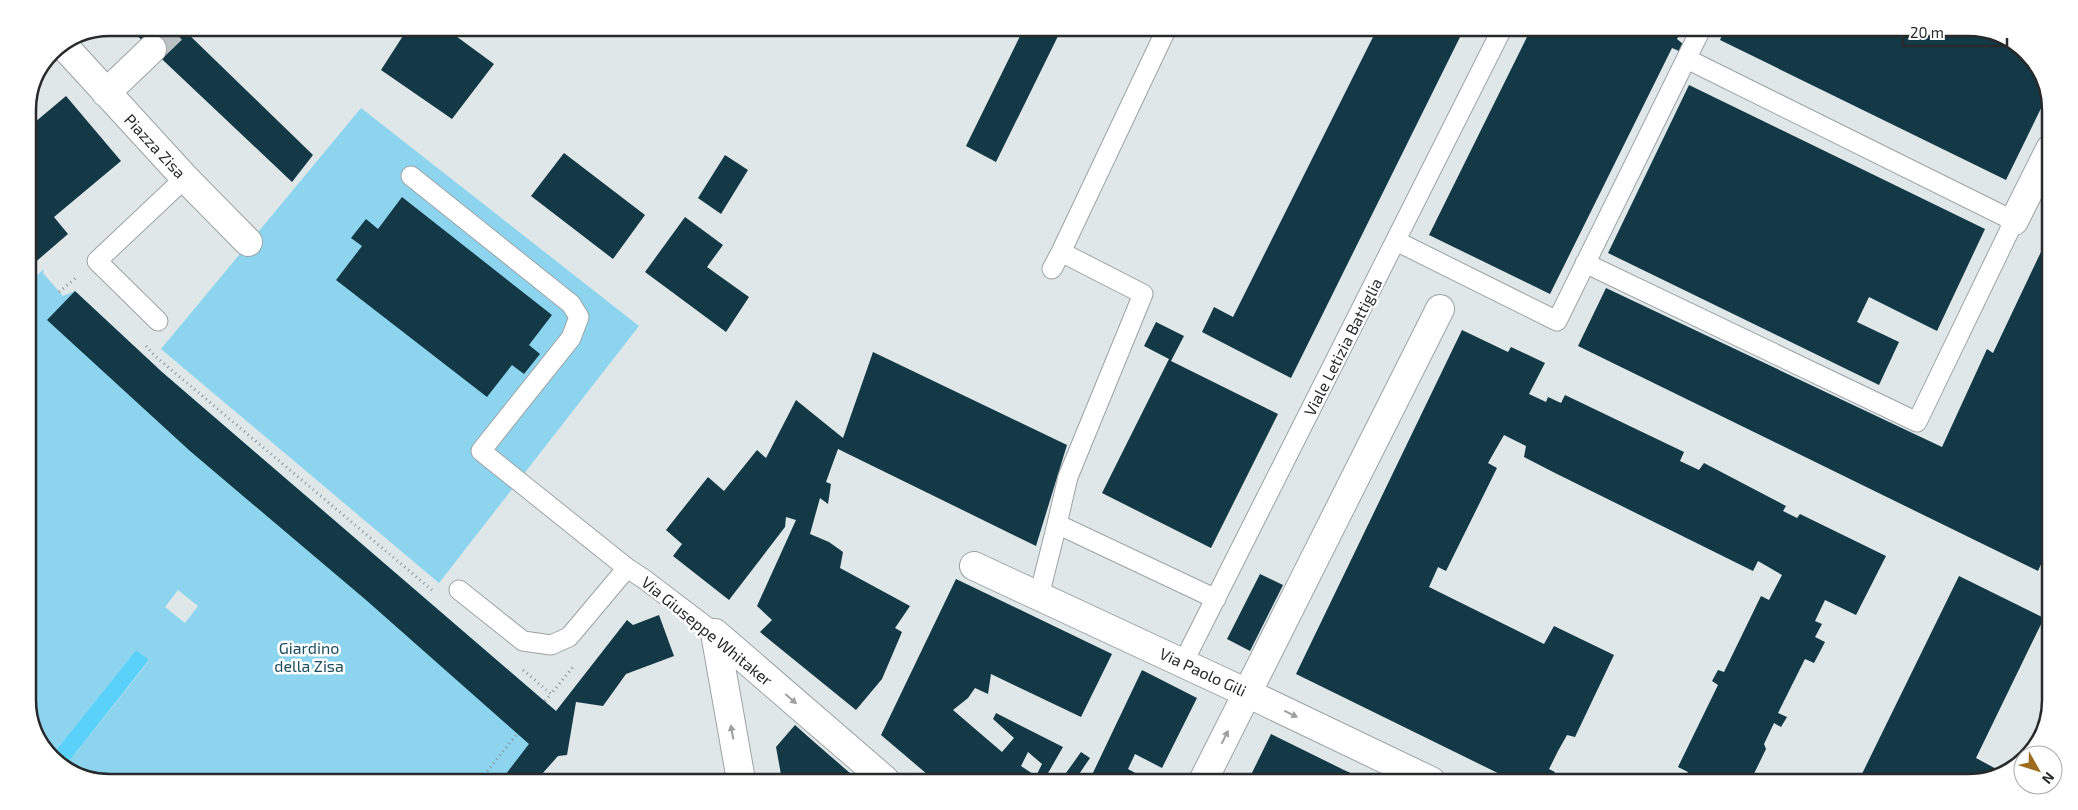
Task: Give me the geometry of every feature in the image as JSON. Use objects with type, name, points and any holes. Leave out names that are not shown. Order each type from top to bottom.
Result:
[{"type":"street","points":[[106,93],[152,49]]},
{"type":"street","name":"Piazza Zisa","points":[[68,50],[185,178],[248,242]]},
{"type":"street","points":[[2014,222],[2042,165]]},
{"type":"street","points":[[1206,774],[1440,309]]},
{"type":"street","name":"Via Paolo Gili","points":[[974,566],[1184,663],[1416,774]]},
{"type":"street","points":[[714,633],[740,774]]},
{"type":"street","name":"Via Giuseppe Whitaker","points":[[714,633],[878,774]]},
{"type":"lane","points":[[1052,269],[1163,36]]},
{"type":"lane","name":"Viale Letizia Battiglia","points":[[1184,663],[1498,36]]},
{"type":"lane","points":[[1396,241],[1557,321],[1698,36]]},
{"type":"lane","points":[[1585,263],[1917,422],[2014,222],[1687,59]]},
{"type":"lane","points":[[411,176],[571,304],[580,317],[571,338],[481,451],[627,568]]},
{"type":"lane","points":[[158,321],[97,261],[185,178]]},
{"type":"lane","points":[[1039,596],[1068,477],[1143,294],[1061,252]]},
{"type":"lane","points":[[1057,524],[1216,599]]},
{"type":"lane","name":"Via Giuseppe Whitaker","points":[[459,590],[523,641],[551,645],[569,637],[627,568],[714,633]]},
{"type":"path","points":[[77,276],[84,283]]},
{"type":"path","points":[[144,343],[155,356],[434,592]]},
{"type":"path","points":[[545,701],[576,663]]},
{"type":"path","points":[[522,668],[551,694]]},
{"type":"path","points":[[485,774],[517,734]]},
{"type":"green space","points":[[361,108],[639,326],[439,583],[161,349]]},
{"type":"green space","name":"Giardino della Zisa","points":[[44,269],[43,273],[63,296],[75,291],[162,372],[556,711],[506,774],[110,774],[86,770],[77,766],[69,761],[149,661],[136,650],[56,750],[51,745],[42,728],[36,705],[36,276]],"holes":[[[178,590],[198,606],[185,623],[165,607]]]},
{"type":"shaded area","points":[[136,650],[149,660],[69,761],[56,750]]},
{"type":"building","points":[[137,36],[190,36],[313,155],[292,182]]},
{"type":"building","points":[[403,36],[456,36],[494,64],[452,119],[381,70]]},
{"type":"building","points":[[1020,36],[1058,36],[996,162],[966,146]]},
{"type":"building","points":[[1374,36],[1461,36],[1291,378],[1202,332],[1214,307],[1233,317]]},
{"type":"building","points":[[1528,36],[1678,36],[1677,39],[1683,44],[1679,51],[1672,48],[1550,294],[1429,235]]},
{"type":"building","points":[[1722,36],[1978,37],[2001,44],[2027,65],[2036,82],[2042,106],[2006,180],[1720,40]]},
{"type":"building","points":[[1689,85],[1985,229],[1937,331],[1869,297],[1857,322],[1899,342],[1879,385],[1608,253]]},
{"type":"building","points":[[66,96],[121,161],[54,217],[68,234],[36,262],[36,121]]},
{"type":"building","points":[[564,153],[645,215],[613,259],[531,196]]},
{"type":"building","points":[[725,155],[748,170],[721,214],[698,198]]},
{"type":"building","points":[[402,197],[552,315],[529,345],[540,354],[524,374],[512,365],[487,397],[336,280],[362,246],[351,238],[366,219],[378,229]]},
{"type":"building","points":[[685,217],[723,245],[707,267],[749,297],[726,332],[645,272]]},
{"type":"building","points":[[2042,250],[2042,562],[2038,571],[1578,346],[1606,288],[1942,447],[1987,349],[1993,353]]},
{"type":"building","points":[[75,291],[162,372],[556,711],[627,620],[633,625],[659,615],[674,656],[626,674],[603,706],[576,702],[567,755],[558,756],[542,774],[506,774],[529,744],[366,600],[190,451],[47,320]]},
{"type":"building","points":[[1156,322],[1184,336],[1171,361],[1278,414],[1211,548],[1102,493],[1169,359],[1144,346]]},
{"type":"building","points":[[1462,330],[1508,352],[1511,347],[1545,363],[1529,394],[1546,402],[1548,397],[1561,403],[1565,395],[1684,452],[1680,461],[1699,470],[1704,463],[1786,506],[1783,511],[1797,518],[1800,514],[1886,556],[1856,615],[1825,600],[1815,621],[1822,624],[1815,637],[1825,642],[1814,663],[1805,659],[1778,713],[1787,717],[1781,727],[1774,723],[1764,744],[1766,749],[1754,774],[1687,774],[1688,772],[1678,767],[1718,685],[1712,681],[1718,670],[1724,672],[1761,596],[1769,600],[1782,575],[1758,561],[1753,571],[1553,472],[1524,457],[1526,446],[1504,435],[1488,463],[1497,468],[1446,571],[1438,567],[1429,587],[1544,644],[1554,626],[1614,655],[1575,737],[1567,735],[1558,751],[1549,769],[1555,772],[1554,774],[1500,774],[1296,674]]},
{"type":"building","points":[[873,352],[1067,445],[1036,546],[838,449],[826,482],[831,484],[828,504],[820,498],[810,534],[829,542],[843,552],[840,568],[910,606],[895,628],[902,632],[882,679],[856,710],[760,632],[772,620],[757,606],[796,520],[786,517],[785,527],[729,600],[673,556],[682,544],[666,530],[708,477],[724,491],[757,450],[766,458],[796,400],[843,438]]},
{"type":"building","points":[[1260,574],[1283,585],[1250,651],[1227,639]]},
{"type":"building","points":[[1959,576],[2042,617],[2042,622],[1976,758],[1995,768],[1968,774],[1862,774]]},
{"type":"building","points":[[956,579],[1112,654],[1081,717],[991,674],[988,694],[975,688],[968,698],[953,710],[1002,752],[1014,738],[993,719],[996,713],[1063,747],[1047,774],[1037,774],[1042,764],[1028,752],[1021,766],[1033,774],[927,774],[881,735]]},
{"type":"building","points":[[1142,670],[1197,698],[1162,768],[1135,754],[1128,769],[1137,774],[1092,774]]},
{"type":"building","points":[[795,725],[851,774],[781,774],[776,747]]},
{"type":"building","points":[[1271,734],[1353,774],[1251,774]]},
{"type":"building","points":[[1081,752],[1090,758],[1079,774],[1065,774]]},
{"type":"tunnel","points":[[152,49],[166,36]]}]
